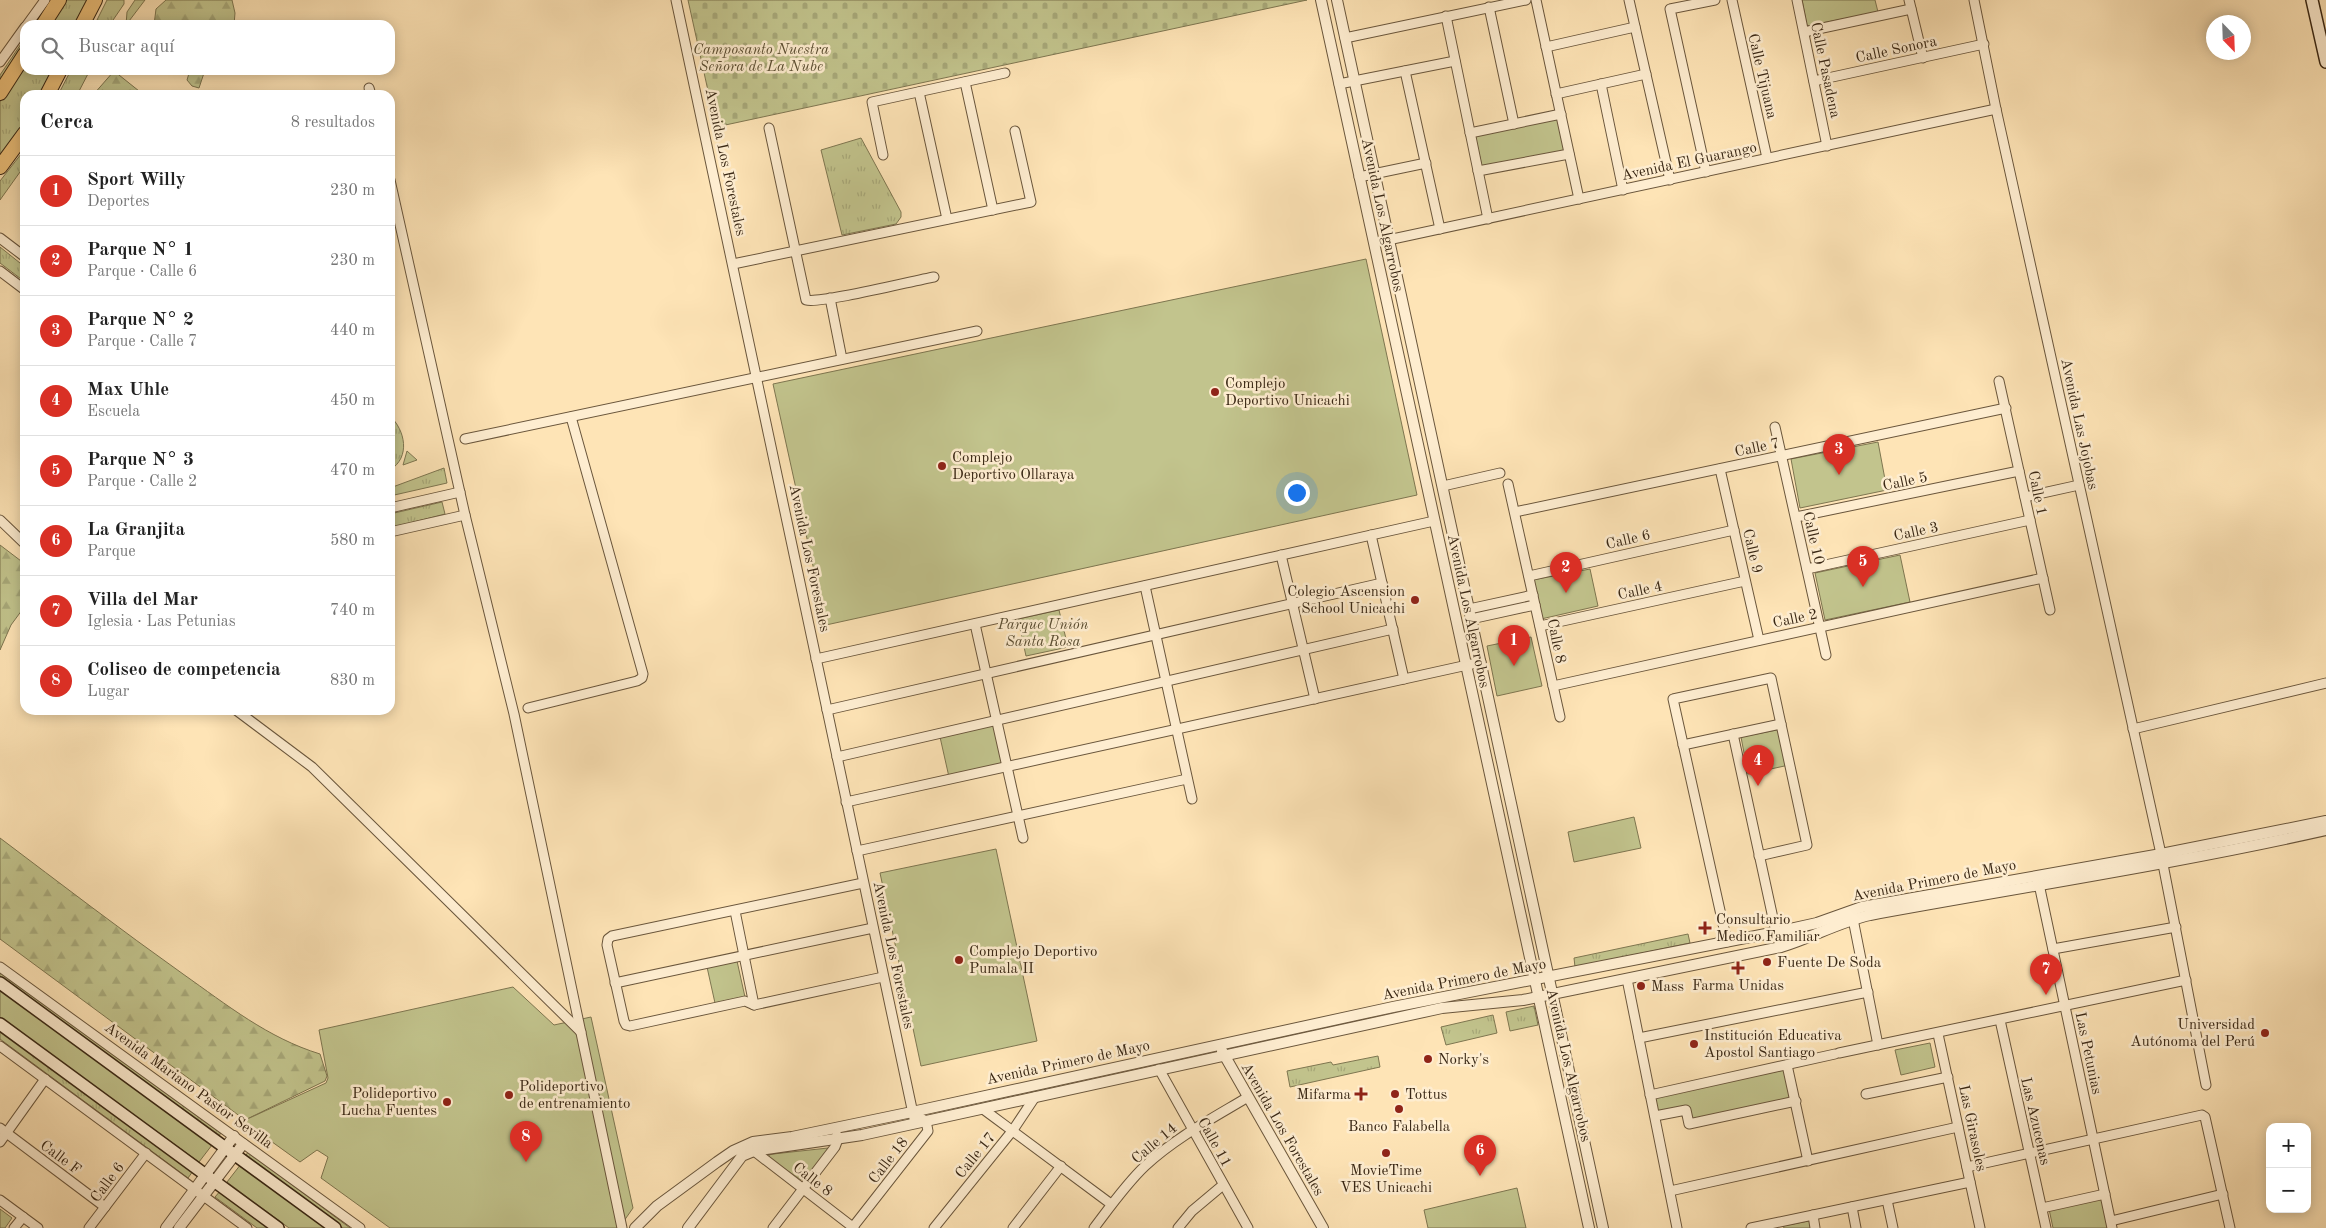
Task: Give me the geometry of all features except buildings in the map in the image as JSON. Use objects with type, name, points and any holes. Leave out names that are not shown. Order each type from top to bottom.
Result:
[{"type":"main road","points":[[46,20],[59,0]]},
{"type":"main road","points":[[85,20],[95,0]]},
{"type":"main road","points":[[2312,0],[2326,62]]},
{"type":"main road","points":[[0,93],[20,62]]},
{"type":"main road","points":[[50,90],[57,75]]},
{"type":"main road","points":[[0,167],[20,140]]},
{"type":"main road","name":"Avenida Mariano Pastor Sevilla","points":[[0,983],[335,1228]]},
{"type":"main road","points":[[0,1024],[278,1228]]},
{"type":"street","points":[[30,20],[45,0]]},
{"type":"street","name":"Avenida Los Forestales","points":[[676,0],[915,1123]]},
{"type":"street","name":"Avenida Los Algarrobos","points":[[1321,0],[1589,1228]]},
{"type":"street","name":"Avenida Los Algarrobos","points":[[1337,0],[1554,994],[1603,1228]]},
{"type":"street","points":[[1345,38],[1526,0]]},
{"type":"street","points":[[1536,0],[1579,199]]},
{"type":"street","points":[[1629,0],[1670,180]]},
{"type":"street","points":[[1706,172],[1670,9],[1715,0]]},
{"type":"street","name":"Calle Tijuana","points":[[1732,0],[1767,158]]},
{"type":"street","name":"Calle Pasadena","points":[[1798,0],[1827,146]]},
{"type":"street","name":"Avenida Las Jojobas","points":[[1974,0],[1996,109],[2161,854],[2206,1085]]},
{"type":"street","points":[[1804,32],[1910,4],[1923,58]]},
{"type":"street","points":[[1489,8],[1514,124]]},
{"type":"street","points":[[1446,16],[1488,219]]},
{"type":"street","points":[[1546,47],[1635,28]]},
{"type":"street","points":[[0,62],[20,34]]},
{"type":"street","name":"Calle Sonora","points":[[1814,81],[1984,44]]},
{"type":"street","points":[[1339,84],[1456,61]]},
{"type":"street","points":[[1405,71],[1440,229]]},
{"type":"street","points":[[883,155],[872,102],[1005,73]]},
{"type":"street","points":[[1556,94],[1646,74]]},
{"type":"street","points":[[965,82],[993,210]]},
{"type":"street","points":[[1601,84],[1623,190]]},
{"type":"street","points":[[919,92],[947,219]]},
{"type":"street","name":"Avenida El Guarango","points":[[1388,240],[1996,109]]},
{"type":"street","points":[[1470,133],[1560,114]]},
{"type":"street","points":[[770,128],[794,251],[806,300],[830,298],[934,277]]},
{"type":"street","points":[[733,264],[1031,202],[1015,131]]},
{"type":"street","points":[[1478,171],[1569,154]]},
{"type":"street","points":[[1359,177],[1426,163]]},
{"type":"street","points":[[395,202],[465,515],[514,714],[622,1228]]},
{"type":"street","points":[[0,238],[20,253]]},
{"type":"street","points":[[1374,243],[1388,240]]},
{"type":"street","points":[[0,272],[20,286]]},
{"type":"street","points":[[830,298],[842,360]]},
{"type":"street","points":[[465,439],[977,331]]},
{"type":"street","name":"Calle 1","points":[[2000,381],[2050,610]]},
{"type":"street","name":"Calle 7","points":[[1515,512],[2006,408]]},
{"type":"street","points":[[528,708],[637,681],[642,678],[643,674],[571,417]]},
{"type":"street","name":"Calle 10","points":[[1775,427],[1826,656]]},
{"type":"street","name":"Calle 9","points":[[1720,469],[1759,640]]},
{"type":"street","name":"Calle 5","points":[[1796,518],[2019,471]]},
{"type":"street","points":[[1443,486],[1500,473]]},
{"type":"street","name":"Calle 8","points":[[1508,484],[1560,717]]},
{"type":"street","points":[[2025,497],[2079,485]]},
{"type":"street","points":[[395,507],[460,492]]},
{"type":"street","points":[[395,531],[465,515]]},
{"type":"street","points":[[0,520],[20,539]]},
{"type":"street","points":[[816,659],[1434,520]]},
{"type":"street","name":"Calle 3","points":[[1807,569],[2030,520]]},
{"type":"street","name":"Calle 6","points":[[1529,576],[1734,530]]},
{"type":"street","points":[[1371,535],[1404,679]]},
{"type":"street","points":[[1281,555],[1316,699]]},
{"type":"street","name":"Calle 2","points":[[1553,686],[2043,578]]},
{"type":"street","points":[[827,710],[1382,582]]},
{"type":"street","name":"Calle 4","points":[[1540,626],[1746,582]]},
{"type":"street","points":[[1145,586],[1192,799]]},
{"type":"street","points":[[1470,614],[1483,606],[1533,595]]},
{"type":"street","points":[[1470,614],[1485,616],[1535,605]]},
{"type":"street","points":[[1483,606],[1485,616]]},
{"type":"street","points":[[975,624],[1023,838]]},
{"type":"street","points":[[837,757],[1393,629]]},
{"type":"street","points":[[846,802],[1481,662]]},
{"type":"street","points":[[1727,942],[1673,699],[1771,678],[1807,845],[1759,856]]},
{"type":"street","points":[[2133,728],[2326,683]]},
{"type":"street","points":[[243,715],[312,767],[581,1032]]},
{"type":"street","points":[[1683,745],[1781,724]]},
{"type":"street","points":[[1733,734],[1776,932]]},
{"type":"street","points":[[1482,742],[1498,738]]},
{"type":"street","points":[[857,851],[1187,779]]},
{"type":"street","name":"Avenida Primero de Mayo","points":[[635,1228],[657,1206],[744,1145],[912,1112],[1393,1007],[1550,978],[1776,932],[1817,923],[1862,907],[2161,854],[2326,821]]},
{"type":"street","name":"Avenida Primero de Mayo","points":[[688,1228],[742,1156],[754,1151],[838,1139],[926,1121],[1442,1008],[1540,997],[1781,947],[1801,941],[1853,919],[2039,884],[2163,864],[2326,830]]},
{"type":"street","points":[[863,883],[608,939],[615,983],[624,1021],[626,1025],[630,1026],[744,1001],[754,1005],[884,977]]},
{"type":"street","name":"Las Petunias","points":[[2039,884],[2111,1224]]},
{"type":"street","points":[[735,911],[754,1005]]},
{"type":"street","points":[[1853,919],[1878,1045]]},
{"type":"street","points":[[2053,950],[2176,927]]},
{"type":"street","points":[[615,983],[873,928]]},
{"type":"street","name":"Avenida Mariano Pastor Sevilla","points":[[0,967],[360,1228]]},
{"type":"street","points":[[1626,979],[1677,1228]]},
{"type":"street","points":[[1650,1095],[1837,1053],[1938,1034],[2186,980]]},
{"type":"street","points":[[1639,1038],[1868,992]]},
{"type":"street","name":"Las Azucenas","points":[[2000,1020],[2046,1228]]},
{"type":"street","name":"Las Girasoles","points":[[1938,1034],[1980,1228]]},
{"type":"street","name":"Avenida Los Forestales","points":[[1220,1044],[1223,1056],[1323,1228]]},
{"type":"street","points":[[0,1046],[247,1228]]},
{"type":"street","points":[[1787,1065],[1808,1161]]},
{"type":"street","name":"Calle 11","points":[[1159,1069],[1248,1228]]},
{"type":"street","points":[[1866,1094],[1948,1077]]},
{"type":"street","points":[[0,1142],[3,1131],[45,1079]]},
{"type":"street","name":"Calle 17","points":[[934,1228],[1013,1130],[1035,1097]]},
{"type":"street","name":"Calle 14","points":[[1094,1228],[1111,1204],[1146,1165],[1192,1130],[1248,1097]]},
{"type":"street","points":[[1655,1116],[1686,1110],[1689,1124],[1796,1101]]},
{"type":"street","points":[[983,1109],[1111,1204]]},
{"type":"street","points":[[912,1112],[926,1121]]},
{"type":"street","points":[[1967,1167],[2197,1114],[2204,1117],[2230,1228]]},
{"type":"street","name":"Calle 18","points":[[853,1227],[928,1131],[926,1121]]},
{"type":"street","points":[[1670,1191],[1958,1127]]},
{"type":"street","points":[[773,1228],[834,1147],[838,1139],[835,1128]]},
{"type":"street","name":"Calle F","points":[[3,1131],[105,1207]]},
{"type":"street","points":[[166,1228],[194,1189],[209,1179],[229,1152],[234,1136]]},
{"type":"street","points":[[229,1152],[243,1144]]},
{"type":"street","name":"Calle 8","points":[[754,1151],[853,1227]]},
{"type":"street","name":"Calle 6","points":[[89,1228],[146,1153]]},
{"type":"street","points":[[1013,1228],[1061,1166]]},
{"type":"street","points":[[179,1228],[204,1196],[209,1179]]},
{"type":"street","points":[[1752,1228],[1970,1182]]},
{"type":"street","points":[[1178,1228],[1192,1211],[1223,1185]]},
{"type":"street","points":[[2042,1208],[2105,1194]]},
{"type":"street","points":[[2111,1224],[2223,1194]]},
{"type":"street","points":[[0,1200],[38,1228]]},
{"type":"street","points":[[1887,1200],[1893,1228]]},
{"type":"street","points":[[1852,1207],[1856,1228]]},
{"type":"street","points":[[1813,1215],[1815,1228]]},
{"type":"street","points":[[14,1228],[23,1216]]},
{"type":"green space","points":[[64,0],[90,0],[80,20],[52,20]]},
{"type":"green space","points":[[107,0],[124,0],[124,4],[113,20],[97,20]]},
{"type":"green space","points":[[135,0],[145,0],[130,20],[126,20],[127,12]]},
{"type":"green space","points":[[166,0],[232,0],[234,20],[155,20],[156,9]]},
{"type":"green space","name":"Camposanto Nuestra Señora de La Nube","points":[[688,0],[1307,0],[716,127]]},
{"type":"green space","points":[[1802,0],[1875,0],[1878,12],[1807,26]]},
{"type":"green space","points":[[20,45],[20,57],[0,88],[0,75]]},
{"type":"green space","points":[[20,71],[20,75],[52,75],[45,90],[20,90],[20,132],[0,159],[0,102]]},
{"type":"green space","points":[[68,75],[87,75],[80,90],[61,90]]},
{"type":"green space","points":[[110,75],[119,75],[138,90],[97,90]]},
{"type":"green space","points":[[188,75],[203,75],[199,88],[192,86],[187,80]]},
{"type":"green space","points":[[1559,118],[1565,151],[1482,167],[1475,135]]},
{"type":"green space","points":[[861,138],[901,212],[901,217],[896,224],[842,235],[821,150]]},
{"type":"green space","points":[[20,155],[20,172],[0,200],[0,181]]},
{"type":"green space","points":[[0,247],[20,263],[20,278],[0,263]]},
{"type":"green space","points":[[1366,259],[1417,495],[826,625],[773,384]]},
{"type":"green space","points":[[395,422],[404,443],[401,458],[395,466]]},
{"type":"green space","points":[[1878,442],[1887,490],[1800,508],[1791,459]]},
{"type":"green space","points":[[407,451],[417,460],[403,465]]},
{"type":"green space","points":[[444,468],[447,483],[395,495],[395,486]]},
{"type":"green space","points":[[442,502],[445,514],[395,527],[395,513]]},
{"type":"green space","points":[[0,545],[20,560],[20,613],[11,625],[0,650]]},
{"type":"green space","points":[[1900,555],[1910,602],[1825,620],[1815,573]]},
{"type":"green space","points":[[1590,569],[1598,606],[1541,619],[1533,580]]},
{"type":"green space","name":"Parque Unión Santa Rosa","points":[[1059,610],[1068,647],[1026,656],[1018,619]]},
{"type":"green space","points":[[1531,637],[1542,686],[1497,696],[1487,646]]},
{"type":"green space","points":[[995,725],[1004,764],[949,777],[940,737]]},
{"type":"green space","points":[[1782,729],[1789,765],[1748,774],[1741,737]]},
{"type":"green space","points":[[1634,817],[1641,848],[1574,862],[1568,832]]},
{"type":"green space","points":[[0,838],[137,941],[248,1020],[283,1039],[320,1054],[327,1076],[325,1081],[245,1120],[0,939]]},
{"type":"green space","name":"Complejo Deportivo Pumala II","points":[[996,849],[1037,1041],[921,1066],[880,873]]},
{"type":"green space","points":[[1688,934],[1690,943],[1575,967],[1574,958]]},
{"type":"green space","points":[[737,961],[745,997],[715,1003],[707,967]]},
{"type":"green space","points":[[0,972],[221,1133],[218,1137],[0,979]]},
{"type":"green space","name":"Polideportivo Lucha Fuentes","points":[[513,987],[554,1025],[591,1017],[633,1208],[619,1228],[390,1228],[321,1178],[328,1157],[317,1150],[300,1162],[243,1121],[326,1083],[328,1078],[319,1030]]},
{"type":"green space","points":[[0,990],[212,1145],[199,1162],[0,1018]]},
{"type":"green space","points":[[1534,1006],[1538,1025],[1510,1031],[1506,1012]]},
{"type":"green space","points":[[1493,1015],[1497,1033],[1446,1045],[1441,1027]]},
{"type":"green space","points":[[0,1030],[193,1171],[188,1178],[0,1039]]},
{"type":"green space","points":[[1930,1043],[1935,1067],[1901,1075],[1895,1050]]},
{"type":"green space","points":[[1378,1056],[1380,1067],[1290,1087],[1287,1071],[1331,1062],[1333,1065]]},
{"type":"green space","points":[[1784,1070],[1790,1100],[1693,1121],[1690,1107],[1657,1114],[1653,1097]]},
{"type":"green space","points":[[830,1149],[805,1179],[801,1180],[769,1158],[769,1155],[773,1154]]},
{"type":"green space","points":[[248,1152],[350,1228],[343,1228],[245,1157]]},
{"type":"green space","points":[[241,1164],[328,1228],[289,1228],[227,1182]]},
{"type":"green space","points":[[1517,1188],[1526,1228],[1428,1228],[1424,1210]]},
{"type":"green space","points":[[221,1190],[272,1228],[257,1228],[215,1197]]},
{"type":"green space","points":[[2102,1198],[2108,1228],[2053,1228],[2049,1209]]},
{"type":"green space","points":[[0,1209],[12,1218],[5,1228],[0,1228]]},
{"type":"green space","points":[[1813,1220],[1814,1228],[1784,1228],[1783,1226]]},
{"type":"place","name":"Complejo Deportivo Unicachi","points":[[1215,392]]},
{"type":"place","name":"Complejo Deportivo Ollaraya","points":[[942,466]]},
{"type":"place","name":"Parque N° 2","points":[[1839,475]]},
{"type":"place","name":"Parque N° 3","points":[[1863,587]]},
{"type":"place","name":"Parque N° 1","points":[[1566,593]]},
{"type":"place","name":"Colegio Ascension School Unicachi","points":[[1415,600]]},
{"type":"place","name":"Sport Willy","points":[[1514,666]]},
{"type":"place","name":"Max Uhle","points":[[1758,786]]},
{"type":"place","name":"Consultario Medico Familiar","points":[[1705,928]]},
{"type":"place","name":"Complejo Deportivo Pumala II","points":[[959,960]]},
{"type":"place","name":"Fuente De Soda","points":[[1767,962]]},
{"type":"place","name":"Farma Unidas","points":[[1738,968]]},
{"type":"place","name":"Mass","points":[[1641,986]]},
{"type":"place","name":"Villa del Mar","points":[[2046,995]]},
{"type":"place","name":"Universidad Autónoma del Perú","points":[[2265,1033]]},
{"type":"place","name":"Institución Educativa Apostol Santiago","points":[[1694,1044]]},
{"type":"place","name":"Norky's","points":[[1428,1059]]},
{"type":"place","name":"Mifarma","points":[[1361,1094]]},
{"type":"place","name":"Tottus","points":[[1395,1094]]},
{"type":"place","name":"Polideportivo de entrenamiento","points":[[509,1095]]},
{"type":"place","name":"Polideportivo Lucha Fuentes","points":[[447,1102]]},
{"type":"place","name":"Banco Falabella","points":[[1399,1109]]},
{"type":"place","name":"MovieTime VES Unicachi","points":[[1386,1153]]},
{"type":"place","name":"Coliseo de competencia","points":[[526,1162]]},
{"type":"place","name":"La Granjita","points":[[1480,1176]]}]
